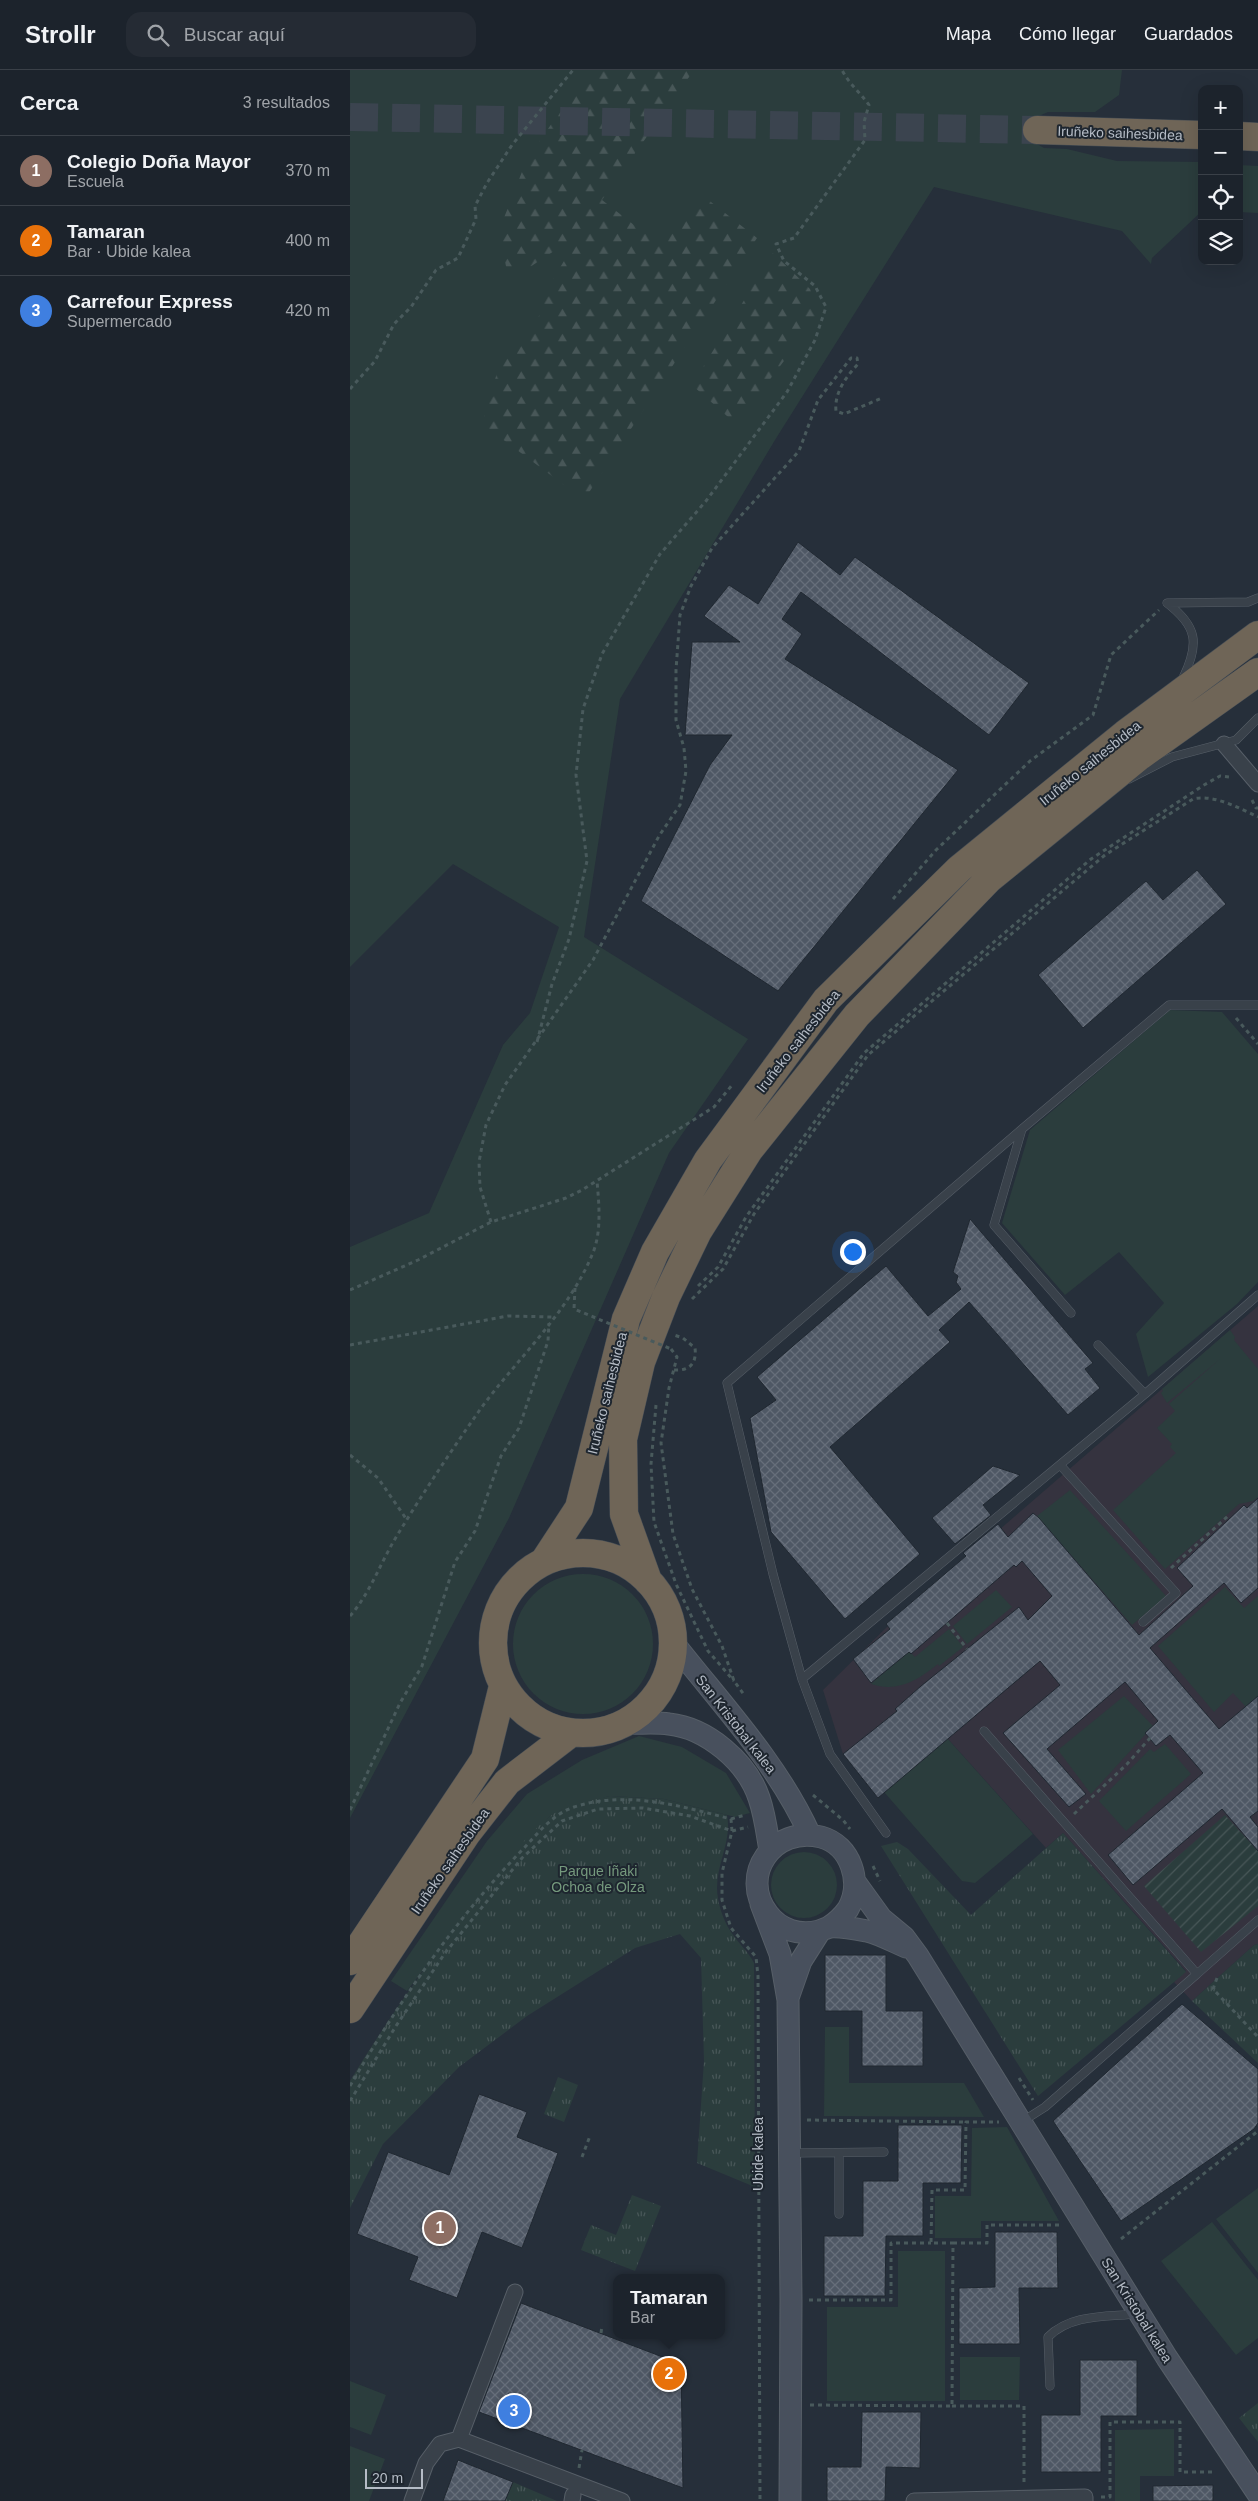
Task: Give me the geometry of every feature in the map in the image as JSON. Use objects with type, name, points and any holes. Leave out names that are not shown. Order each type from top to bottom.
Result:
[{"type":"highway","name":"Iruñeko saihesbidea","points":[[1037,130],[1198,135]]},
{"type":"highway","points":[[1243,136],[1258,136]]},
{"type":"highway","name":"Iruñeko saihesbidea","points":[[545,1560],[579,1508],[626,1319],[655,1252],[708,1160],[833,993],[959,869],[1125,734],[1258,634]]},
{"type":"highway","name":"Iruñeko saihesbidea","points":[[648,1581],[624,1514],[623,1439],[641,1362],[666,1297],[698,1231],[749,1150],[857,1015],[989,879],[1140,756],[1258,672]]},
{"type":"highway","points":[[572,1553],[600,1554],[626,1564],[648,1581],[661,1599],[667,1612],[672,1641],[670,1666],[660,1689],[644,1709],[623,1723],[598,1732],[571,1733],[544,1725],[520,1709],[503,1686],[494,1658],[493,1628],[503,1600],[521,1577],[545,1560],[572,1553]]},
{"type":"highway","name":"Iruñeko saihesbidea","points":[[350,1961],[485,1759],[503,1686]]},
{"type":"highway","name":"Iruñeko saihesbidea","points":[[350,2009],[467,1833],[507,1782],[571,1733]]},
{"type":"main road","name":"San Kristobal kalea","points":[[672,1641],[758,1748],[798,1810],[810,1835]]},
{"type":"main road","name":"San Kristobal kalea","points":[[623,1723],[670,1724],[695,1732],[722,1746],[744,1772],[759,1796],[770,1851]]},
{"type":"main road","points":[[788,2000],[801,1962],[824,1929],[840,1919],[848,1908],[853,1896],[855,1882],[852,1868],[846,1856],[836,1845],[824,1838],[810,1835],[788,1839],[770,1851],[762,1863],[758,1876],[757,1891],[780,1954],[788,2000],[791,2300],[790,2501]]},
{"type":"main road","name":"San Kristobal kalea","points":[[855,1882],[881,1918],[904,1937],[918,1956],[1139,2314],[1258,2494]]},
{"type":"main road","points":[[761,1904],[769,1916],[779,1925],[792,1931],[806,1933],[824,1929],[869,1931],[912,1950]]},
{"type":"street","points":[[1224,744],[1254,790]]},
{"type":"street","points":[[459,2439],[515,2292]]},
{"type":"street","points":[[412,2501],[426,2462],[440,2444],[459,2439],[622,2501]]},
{"type":"street","points":[[914,2501],[1024,2498],[1085,2499]]},
{"type":"lane","points":[[1174,698],[1189,666],[1195,642],[1184,617],[1167,602],[1248,602],[1258,598]]},
{"type":"lane","points":[[1092,795],[1136,776],[1172,757],[1197,749],[1224,744],[1244,734],[1258,718]]},
{"type":"lane","points":[[886,1833],[830,1754],[802,1679],[727,1383],[1169,1005],[1258,1005]]},
{"type":"lane","points":[[1022,1129],[994,1224],[1071,1313]]},
{"type":"lane","points":[[802,1679],[1061,1466],[1258,1295]]},
{"type":"lane","points":[[1098,1345],[1145,1394]]},
{"type":"lane","points":[[1061,1466],[1176,1593],[1144,1622]]},
{"type":"lane","points":[[984,1731],[1197,1974]]},
{"type":"lane","points":[[1020,2123],[1045,2108],[1258,1920]]},
{"type":"lane","points":[[789,2153],[884,2152]]},
{"type":"lane","points":[[839,2214],[840,2153]]},
{"type":"lane","points":[[1050,2386],[1048,2337],[1057,2328],[1071,2321],[1139,2314]]},
{"type":"path","points":[[350,389],[375,361],[394,324],[411,307],[436,270],[458,258],[476,219],[475,206],[487,183],[512,145],[573,70]]},
{"type":"path","points":[[537,1042],[552,984],[569,939],[587,861],[576,775],[583,709],[602,654],[660,554],[706,501],[782,400],[815,340],[826,307],[815,286],[784,261],[776,244],[794,238],[865,140],[864,122],[869,106],[862,94],[850,86],[842,70]]},
{"type":"path","points":[[491,1222],[480,1187],[479,1162],[486,1125],[505,1085],[593,960],[659,836],[680,805],[686,771],[684,748],[676,720],[680,615],[692,586],[712,548],[799,451],[818,400],[851,358],[857,358],[858,364],[847,376],[835,402],[836,411],[844,414],[882,398]]},
{"type":"path","points":[[689,1296],[718,1267],[746,1217],[864,1053],[1091,859],[1204,785],[1220,776],[1233,778]]},
{"type":"path","points":[[1254,790],[1256,808],[1258,808]]},
{"type":"path","points":[[688,1304],[723,1269],[754,1214],[868,1055],[1105,855],[1193,799],[1203,797],[1234,806],[1258,817]]},
{"type":"path","points":[[1224,1005],[1258,1044]]},
{"type":"path","points":[[350,1290],[418,1260],[491,1222],[566,1198],[597,1180],[599,1222],[593,1254],[575,1288],[479,1411],[407,1520],[361,1603],[350,1616]]},
{"type":"path","points":[[575,1288],[574,1309],[671,1349],[677,1357],[669,1388],[661,1443],[674,1534],[692,1590],[722,1646],[734,1681]]},
{"type":"path","points":[[350,1345],[508,1316],[553,1317]]},
{"type":"path","points":[[350,1810],[400,1704],[422,1666],[455,1562],[475,1531],[501,1456],[519,1428],[548,1341],[549,1323]]},
{"type":"path","points":[[666,1349],[676,1326]]},
{"type":"path","points":[[672,1334],[684,1338],[695,1348],[696,1357],[691,1367],[684,1370],[674,1370]]},
{"type":"path","points":[[657,1401],[651,1464],[654,1522],[676,1584],[708,1651],[749,1702]]},
{"type":"path","points":[[350,1455],[378,1478],[407,1520]]},
{"type":"path","points":[[1161,1577],[1228,1516]]},
{"type":"path","points":[[947,1623],[967,1649]]},
{"type":"path","points":[[1063,1821],[1076,1813],[1127,1764],[1150,1738]]},
{"type":"path","points":[[798,1810],[816,1802],[808,1788]]},
{"type":"path","name":"Ubide kalea","points":[[350,2086],[418,1979],[460,1923],[508,1865],[552,1819],[573,1808],[601,1801],[629,1800],[666,1803],[731,1819],[732,1831],[722,1873],[722,1900],[731,1928],[756,1957],[758,1976],[760,2501]]},
{"type":"path","points":[[350,2101],[396,2026],[445,1953],[522,1858],[562,1821],[598,1809],[643,1808],[690,1816],[732,1831],[765,1821]]},
{"type":"path","points":[[1217,1978],[1213,1989],[1258,2037]]},
{"type":"path","points":[[789,2120],[1020,2123]]},
{"type":"path","points":[[931,2243],[932,2190],[965,2190],[966,2122]]},
{"type":"path","points":[[1121,2239],[1258,2131]]},
{"type":"path","points":[[582,2157],[590,2136]]},
{"type":"path","points":[[791,2300],[891,2300],[891,2243],[987,2243],[987,2225],[1084,2225]]},
{"type":"path","points":[[952,2406],[953,2243]]},
{"type":"path","points":[[601,2333],[602,2326]]},
{"type":"path","points":[[790,2405],[1024,2406],[1024,2498]]},
{"type":"path","points":[[1085,2499],[1110,2497],[1110,2422],[1180,2422],[1180,2472],[1212,2472]]},
{"type":"path","points":[[578,2473],[582,2450]]},
{"type":"shaded area","points":[[1258,1306],[1258,1944],[1254,1945],[1192,2001],[1174,1982],[1186,1971],[1063,1833],[1046,1848],[947,1738],[878,1798],[843,1754],[823,1690],[888,1626]]},
{"type":"green space","points":[[350,70],[1122,70],[1119,95],[1095,112],[1048,112],[1032,119],[1030,140],[1044,148],[1067,149],[1117,161],[1198,162],[1198,215],[1152,258],[1151,264],[1122,231],[934,187],[775,440],[620,699],[584,937],[748,1039],[669,1153],[509,1518],[350,1818],[350,1247],[429,1213],[503,1045],[530,1013],[559,927],[453,864],[350,967]]},
{"type":"green space","points":[[589,70],[694,70],[602,200],[661,246],[702,195],[757,238],[584,500],[482,424],[499,366],[542,312],[547,289],[581,233],[524,271],[507,270],[498,233],[527,159]]},
{"type":"green space","points":[[1243,165],[1258,166],[1258,213],[1243,212]]},
{"type":"green space","points":[[773,253],[810,289],[819,315],[736,424],[692,385]]},
{"type":"green space","points":[[1170,1010],[1222,1012],[1258,1054],[1258,1282],[1237,1304],[1148,1377],[1136,1334],[1164,1303],[1119,1252],[1065,1295],[1002,1223],[1030,1130]]},
{"type":"green space","points":[[1230,1330],[1235,1337],[1234,1340],[1258,1369],[1258,1497],[1253,1501],[1239,1504],[1165,1569],[1113,1510],[1176,1453],[1170,1447],[1172,1444],[1157,1428],[1175,1411],[1169,1404],[1220,1359],[1167,1403],[1161,1393],[1162,1389]]},
{"type":"green space","points":[[1070,1490],[1166,1596],[1132,1625],[1037,1516]]},
{"type":"green space","points":[[583,1574],[610,1580],[622,1586],[632,1595],[641,1605],[647,1617],[653,1644],[647,1671],[641,1683],[632,1693],[622,1702],[610,1708],[583,1714],[556,1708],[544,1702],[534,1693],[525,1683],[519,1671],[513,1644],[519,1617],[525,1605],[534,1595],[544,1586],[556,1580]]},
{"type":"green space","points":[[1225,1587],[1244,1608],[1258,1596],[1258,1696],[1246,1707],[1233,1693],[1214,1712],[1158,1646]]},
{"type":"green space","points":[[996,1590],[1012,1607],[967,1644],[953,1626]]},
{"type":"green space","points":[[949,1629],[963,1647],[939,1666],[938,1664],[915,1680],[899,1686],[890,1687],[871,1684],[909,1651],[915,1657]]},
{"type":"green space","points":[[1124,1696],[1153,1726],[1091,1794],[1058,1750]]},
{"type":"green space","points":[[639,1736],[682,1747],[726,1773],[750,1813],[735,1817],[664,1799],[610,1796],[561,1810],[549,1817],[506,1863],[407,1991],[391,1981],[487,1841],[527,1794],[582,1760]]},
{"type":"green space","points":[[947,1738],[1033,1834],[975,1883],[962,1881],[884,1792]]},
{"type":"green space","points":[[1165,1744],[1191,1774],[1126,1831],[1099,1801],[1150,1749],[1154,1752]]},
{"type":"green space","name":"Parque Iñaki Ochoa de Olza","points":[[610,1796],[664,1799],[727,1815],[728,1834],[719,1869],[718,1899],[725,1922],[754,1963],[755,2187],[697,2163],[704,2061],[701,1958],[680,1934],[635,1948],[527,2016],[459,2067],[383,2144],[350,2208],[350,2081],[365,2057],[411,1987],[444,1942],[503,1866],[530,1835],[549,1817],[563,1809]]},
{"type":"green space","points":[[1225,1815],[1258,1851],[1258,1906],[1201,1952],[1144,1886]]},
{"type":"green space","points":[[1063,1833],[1186,1972],[1038,2096],[881,1846],[897,1842],[908,1849],[971,1915]]},
{"type":"green space","points":[[804,1852],[816,1855],[827,1862],[834,1873],[837,1885],[834,1897],[827,1908],[816,1915],[804,1918],[792,1915],[781,1908],[774,1897],[771,1885],[774,1873],[781,1862],[792,1855]]},
{"type":"green space","points":[[1258,1944],[1258,2063],[1192,2001],[1254,1945]]},
{"type":"green space","points":[[825,2027],[849,2027],[849,2083],[964,2083],[984,2117],[824,2116]]},
{"type":"green space","points":[[558,2077],[578,2085],[564,2122],[544,2114]]},
{"type":"green space","points":[[1007,2127],[1059,2221],[981,2221],[981,2238],[935,2238],[935,2196],[971,2196],[972,2128]]},
{"type":"green space","points":[[1258,2188],[1258,2273],[1216,2219]]},
{"type":"green space","points":[[632,2195],[661,2206],[635,2271],[581,2250],[591,2225],[616,2235]]},
{"type":"green space","points":[[1212,2222],[1258,2280],[1258,2338],[1236,2355],[1161,2261]]},
{"type":"green space","points":[[898,2251],[945,2251],[945,2401],[827,2401],[827,2307],[898,2307]]},
{"type":"green space","points":[[960,2357],[1020,2357],[1019,2400],[960,2400]]},
{"type":"green space","points":[[350,2381],[386,2395],[371,2435],[350,2427]]},
{"type":"green space","points":[[1258,2403],[1258,2442],[1239,2418]]},
{"type":"green space","points":[[1174,2429],[1174,2476],[1140,2476],[1140,2501],[1115,2501],[1115,2430]]},
{"type":"green space","points":[[350,2446],[385,2459],[369,2501],[350,2501]]},
{"type":"green space","points":[[513,2482],[557,2501],[505,2501]]},
{"type":"building","points":[[798,542],[840,575],[855,557],[1029,683],[989,735],[801,592],[782,619],[802,634],[785,659],[958,770],[778,991],[641,901],[710,765],[732,735],[685,735],[692,642],[740,642],[704,616],[729,585],[758,604]]},
{"type":"building","points":[[1197,870],[1226,904],[1083,1028],[1038,975],[1146,881],[1163,900]]},
{"type":"building","points":[[970,1219],[1093,1363],[1085,1369],[1100,1388],[1068,1415],[969,1302],[939,1330],[950,1342],[830,1447],[920,1554],[845,1619],[771,1532],[750,1418],[776,1400],[757,1377],[886,1266],[928,1316],[961,1289],[956,1282],[958,1276],[953,1272]]},
{"type":"building","points":[[993,1466],[1020,1475],[983,1505],[991,1515],[955,1544],[932,1518]]},
{"type":"building","points":[[1258,1498],[1258,1588],[1241,1603],[1224,1583],[1150,1648],[1219,1729],[1258,1696],[1258,1811],[1250,1817],[1258,1827],[1258,1851],[1222,1809],[1133,1885],[1108,1855],[1203,1773],[1170,1735],[1156,1746],[1145,1733],[1158,1721],[1125,1682],[1047,1749],[1086,1794],[1069,1807],[1003,1733],[1060,1685],[1040,1661],[878,1798],[843,1754],[897,1711],[895,1709],[921,1686],[1019,1607],[1028,1620],[1052,1596],[1022,1561],[1016,1567],[1014,1565],[911,1654],[909,1652],[871,1683],[853,1659],[890,1629],[886,1624],[966,1556],[963,1553],[998,1524],[1008,1537],[1033,1513],[1139,1635],[1193,1586],[1177,1568],[1244,1505],[1247,1508]]},
{"type":"building","points":[[825,1955],[886,1955],[886,2011],[923,2011],[923,2066],[862,2066],[862,2011],[825,2011]]},
{"type":"building","points":[[1182,2004],[1258,2069],[1258,2123],[1254,2129],[1121,2221],[1053,2121]]},
{"type":"building","points":[[479,2094],[527,2112],[517,2137],[558,2153],[522,2248],[482,2232],[457,2298],[409,2280],[418,2257],[357,2234],[388,2152],[449,2175]]},
{"type":"building","points":[[898,2125],[962,2125],[961,2183],[923,2183],[923,2236],[886,2236],[885,2296],[824,2296],[824,2236],[863,2236],[863,2181],[898,2181]]},
{"type":"building","points":[[995,2232],[1057,2232],[1058,2288],[1019,2288],[1020,2344],[959,2344],[959,2288],[995,2287]]},
{"type":"building","points":[[521,2303],[681,2364],[683,2488],[479,2412]]},
{"type":"building","points":[[1080,2360],[1137,2360],[1137,2416],[1101,2416],[1101,2472],[1041,2472],[1041,2415],[1080,2415]]},
{"type":"building","points":[[862,2412],[921,2412],[920,2468],[886,2467],[885,2501],[827,2501],[827,2467],[861,2467]]},
{"type":"building","points":[[458,2460],[513,2482],[505,2501],[443,2501]]},
{"type":"building","points":[[1213,2485],[1213,2501],[1153,2501],[1153,2486]]},
{"type":"tunnel","points":[[350,117],[1037,130]]},
{"type":"place","name":"Colegio Doña Mayor","points":[[440,2228]]},
{"type":"place","name":"Tamaran","points":[[669,2374]]},
{"type":"place","name":"Carrefour Express","points":[[514,2411]]}]
